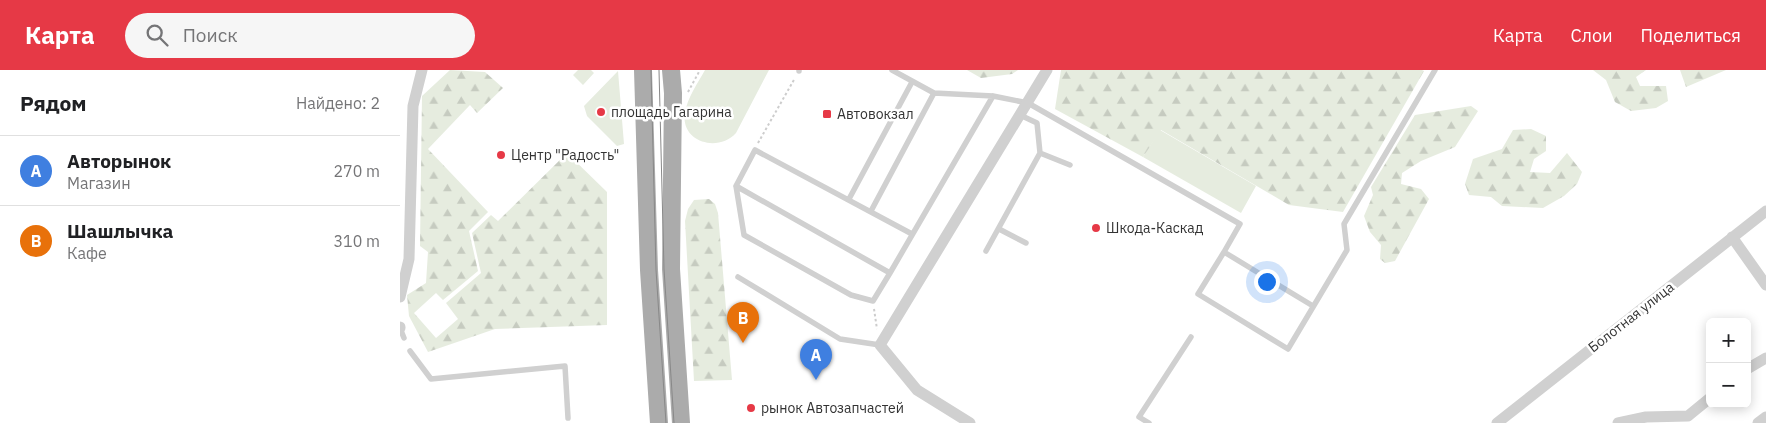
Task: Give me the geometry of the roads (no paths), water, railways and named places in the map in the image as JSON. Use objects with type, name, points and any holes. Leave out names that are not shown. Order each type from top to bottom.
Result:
[{"type":"main road","points":[[644,70],[649,270],[659,423]]},
{"type":"main road","points":[[671,70],[673,93],[671,269],[681,423]]},
{"type":"main road","points":[[673,93],[684,70]]},
{"type":"street","points":[[400,297],[409,259],[405,233],[414,106],[422,70]]},
{"type":"street","points":[[970,423],[917,390],[880,345],[1047,70]]},
{"type":"street","name":"Болотная улица","points":[[1497,423],[1766,211]]},
{"type":"street","points":[[1732,237],[1766,285]]},
{"type":"street","points":[[1751,367],[1766,358]]},
{"type":"street","points":[[1618,423],[1646,417],[1688,416],[1706,401]]},
{"type":"street","points":[[1758,423],[1766,417]]},
{"type":"lane","points":[[892,70],[934,93],[993,96],[1028,103],[1240,224],[1198,294],[1288,349],[1347,250],[1344,224],[1435,70]]},
{"type":"lane","points":[[849,199],[912,82]]},
{"type":"lane","points":[[871,211],[934,93]]},
{"type":"lane","points":[[912,234],[755,150],[736,186],[744,235],[851,294],[873,301],[993,96]]},
{"type":"lane","points":[[986,251],[1040,153],[1037,123],[1020,115]]},
{"type":"lane","points":[[1040,153],[1070,165]]},
{"type":"lane","points":[[736,186],[890,272]]},
{"type":"lane","points":[[998,230],[1026,243]]},
{"type":"lane","points":[[1224,252],[1313,306]]},
{"type":"lane","points":[[738,277],[840,339],[880,345]]},
{"type":"lane","points":[[1149,423],[1139,417],[1191,337]]},
{"type":"lane","points":[[410,351],[431,379],[564,366],[568,418]]},
{"type":"tram line","points":[[651,70],[656,270],[666,423]]},
{"type":"tram line","points":[[659,70],[664,269],[674,423]]},
{"type":"place","name":"площадь Гагарина","points":[[601,112]]},
{"type":"place","name":"Автовокзал","points":[[827,114]]},
{"type":"place","name":"Центр \"Радость\"","points":[[501,155]]},
{"type":"place","name":"Шкода-Каскад","points":[[1096,228]]},
{"type":"place","name":"Шашлычка","points":[[743,343]]},
{"type":"place","name":"Авторынок","points":[[816,380]]},
{"type":"place","name":"рынок Автозапчастей","points":[[751,408]]}]
